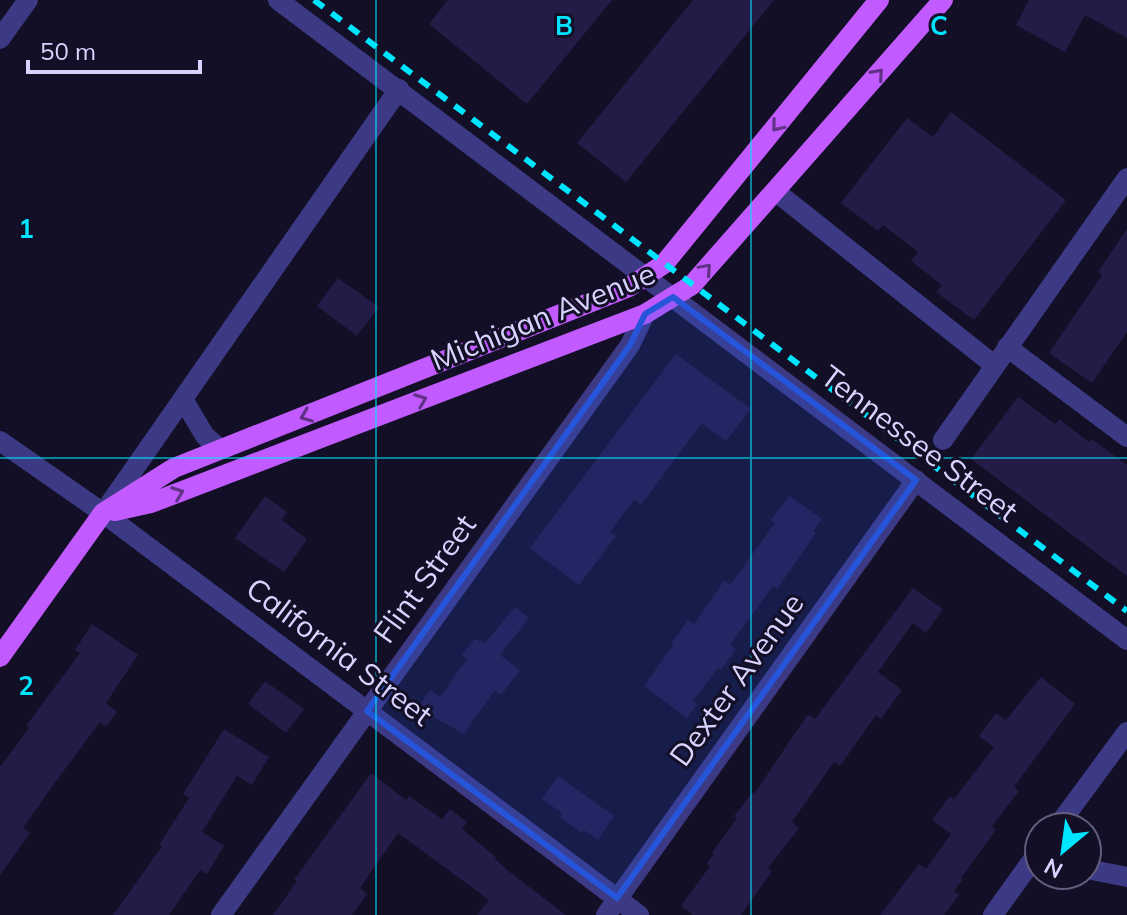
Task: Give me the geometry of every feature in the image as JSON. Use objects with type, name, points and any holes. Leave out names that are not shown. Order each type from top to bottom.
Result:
[{"type":"main road","name":"Michigan Avenue","points":[[0,657],[103,513],[174,468],[629,287],[664,264],[879,0]]},
{"type":"main road","name":"Michigan Avenue","points":[[103,513],[151,503],[645,314],[673,297],[692,285],[943,0]]},
{"type":"street","points":[[0,39],[28,0]]},
{"type":"street","name":"Tennessee Street","points":[[278,0],[1127,640]]},
{"type":"street","points":[[103,513],[399,89]]},
{"type":"street","points":[[943,440],[1127,178]]},
{"type":"street","points":[[775,191],[994,365]]},
{"type":"street","name":"Flint Street","points":[[221,915],[630,345],[645,314]]},
{"type":"street","points":[[1007,347],[1127,437]]},
{"type":"street","points":[[183,399],[205,436],[220,449]]},
{"type":"street","name":"California Street","points":[[0,441],[103,513],[367,711],[612,907],[639,915]]},
{"type":"street","name":"Dexter Avenue","points":[[612,907],[916,480]]},
{"type":"street","points":[[1069,811],[1127,732]]},
{"type":"street","points":[[1103,872],[1127,877]]},
{"type":"street","points":[[993,915],[1023,873]]},
{"type":"highlighted area","points":[[673,297],[916,480],[617,898],[367,711],[630,345],[645,314]]},
{"type":"building","points":[[448,0],[612,0],[527,104],[429,24]]},
{"type":"building","points":[[693,0],[774,0],[626,182],[577,143]]},
{"type":"building","points":[[1029,0],[1127,0],[1127,38],[1085,15],[1065,52],[1016,25]]},
{"type":"building","points":[[951,112],[1066,200],[974,320],[936,292],[942,285],[911,261],[918,252],[883,225],[878,231],[841,203],[907,118],[933,137]]},
{"type":"building","points":[[1127,229],[1127,332],[1092,383],[1049,353],[1102,275],[1098,272]]},
{"type":"building","points":[[338,278],[379,307],[357,336],[317,306]]},
{"type":"building","points":[[676,354],[751,409],[726,441],[702,423],[641,505],[634,499],[610,532],[616,536],[579,585],[530,548]]},
{"type":"building","points":[[1018,397],[1055,424],[1059,419],[1089,442],[1092,439],[1127,465],[1127,576],[971,459]]},
{"type":"building","points":[[265,496],[287,512],[282,520],[307,539],[284,572],[235,538]]},
{"type":"building","points":[[789,496],[822,519],[813,531],[816,533],[777,589],[773,586],[730,645],[736,649],[693,701],[697,704],[687,718],[644,686],[688,620],[694,624],[724,581],[730,585],[775,523],[771,520]]},
{"type":"building","points":[[913,588],[943,609],[926,633],[913,623],[878,672],[902,690],[881,719],[876,715],[840,766],[834,762],[792,822],[799,828],[768,868],[772,871],[741,915],[693,915],[681,906],[710,866],[707,863],[737,818],[734,816],[754,794],[808,714],[815,719]]},
{"type":"building","points":[[515,607],[529,618],[500,655],[520,670],[501,695],[495,690],[464,734],[434,717],[432,720],[417,709],[430,690],[440,697],[467,659],[462,655],[475,639],[485,643]]},
{"type":"building","points":[[92,624],[138,655],[106,703],[117,712],[106,727],[100,722],[54,784],[23,828],[30,833],[0,875],[0,767],[80,653],[75,650]]},
{"type":"building","points":[[1041,677],[1075,704],[1014,787],[1019,791],[992,826],[996,830],[954,891],[959,895],[944,915],[880,915],[919,864],[926,869],[951,834],[932,820],[950,796],[954,799],[994,747],[979,736],[996,713],[1006,720]]},
{"type":"building","points":[[265,681],[304,709],[286,733],[248,704]]},
{"type":"building","points":[[224,729],[269,757],[252,785],[237,776],[202,832],[224,846],[207,874],[200,870],[169,915],[113,915],[162,846],[159,845],[189,798],[183,794]]},
{"type":"building","points":[[371,773],[406,800],[409,796],[442,819],[450,809],[467,822],[462,829],[507,870],[566,915],[477,915],[489,900],[398,833],[360,888],[367,894],[352,915],[273,915],[297,881],[294,880]]},
{"type":"building","points":[[558,776],[614,816],[598,840],[560,817],[562,813],[542,799]]},
{"type":"railway","points":[[314,0],[1127,611]]}]
